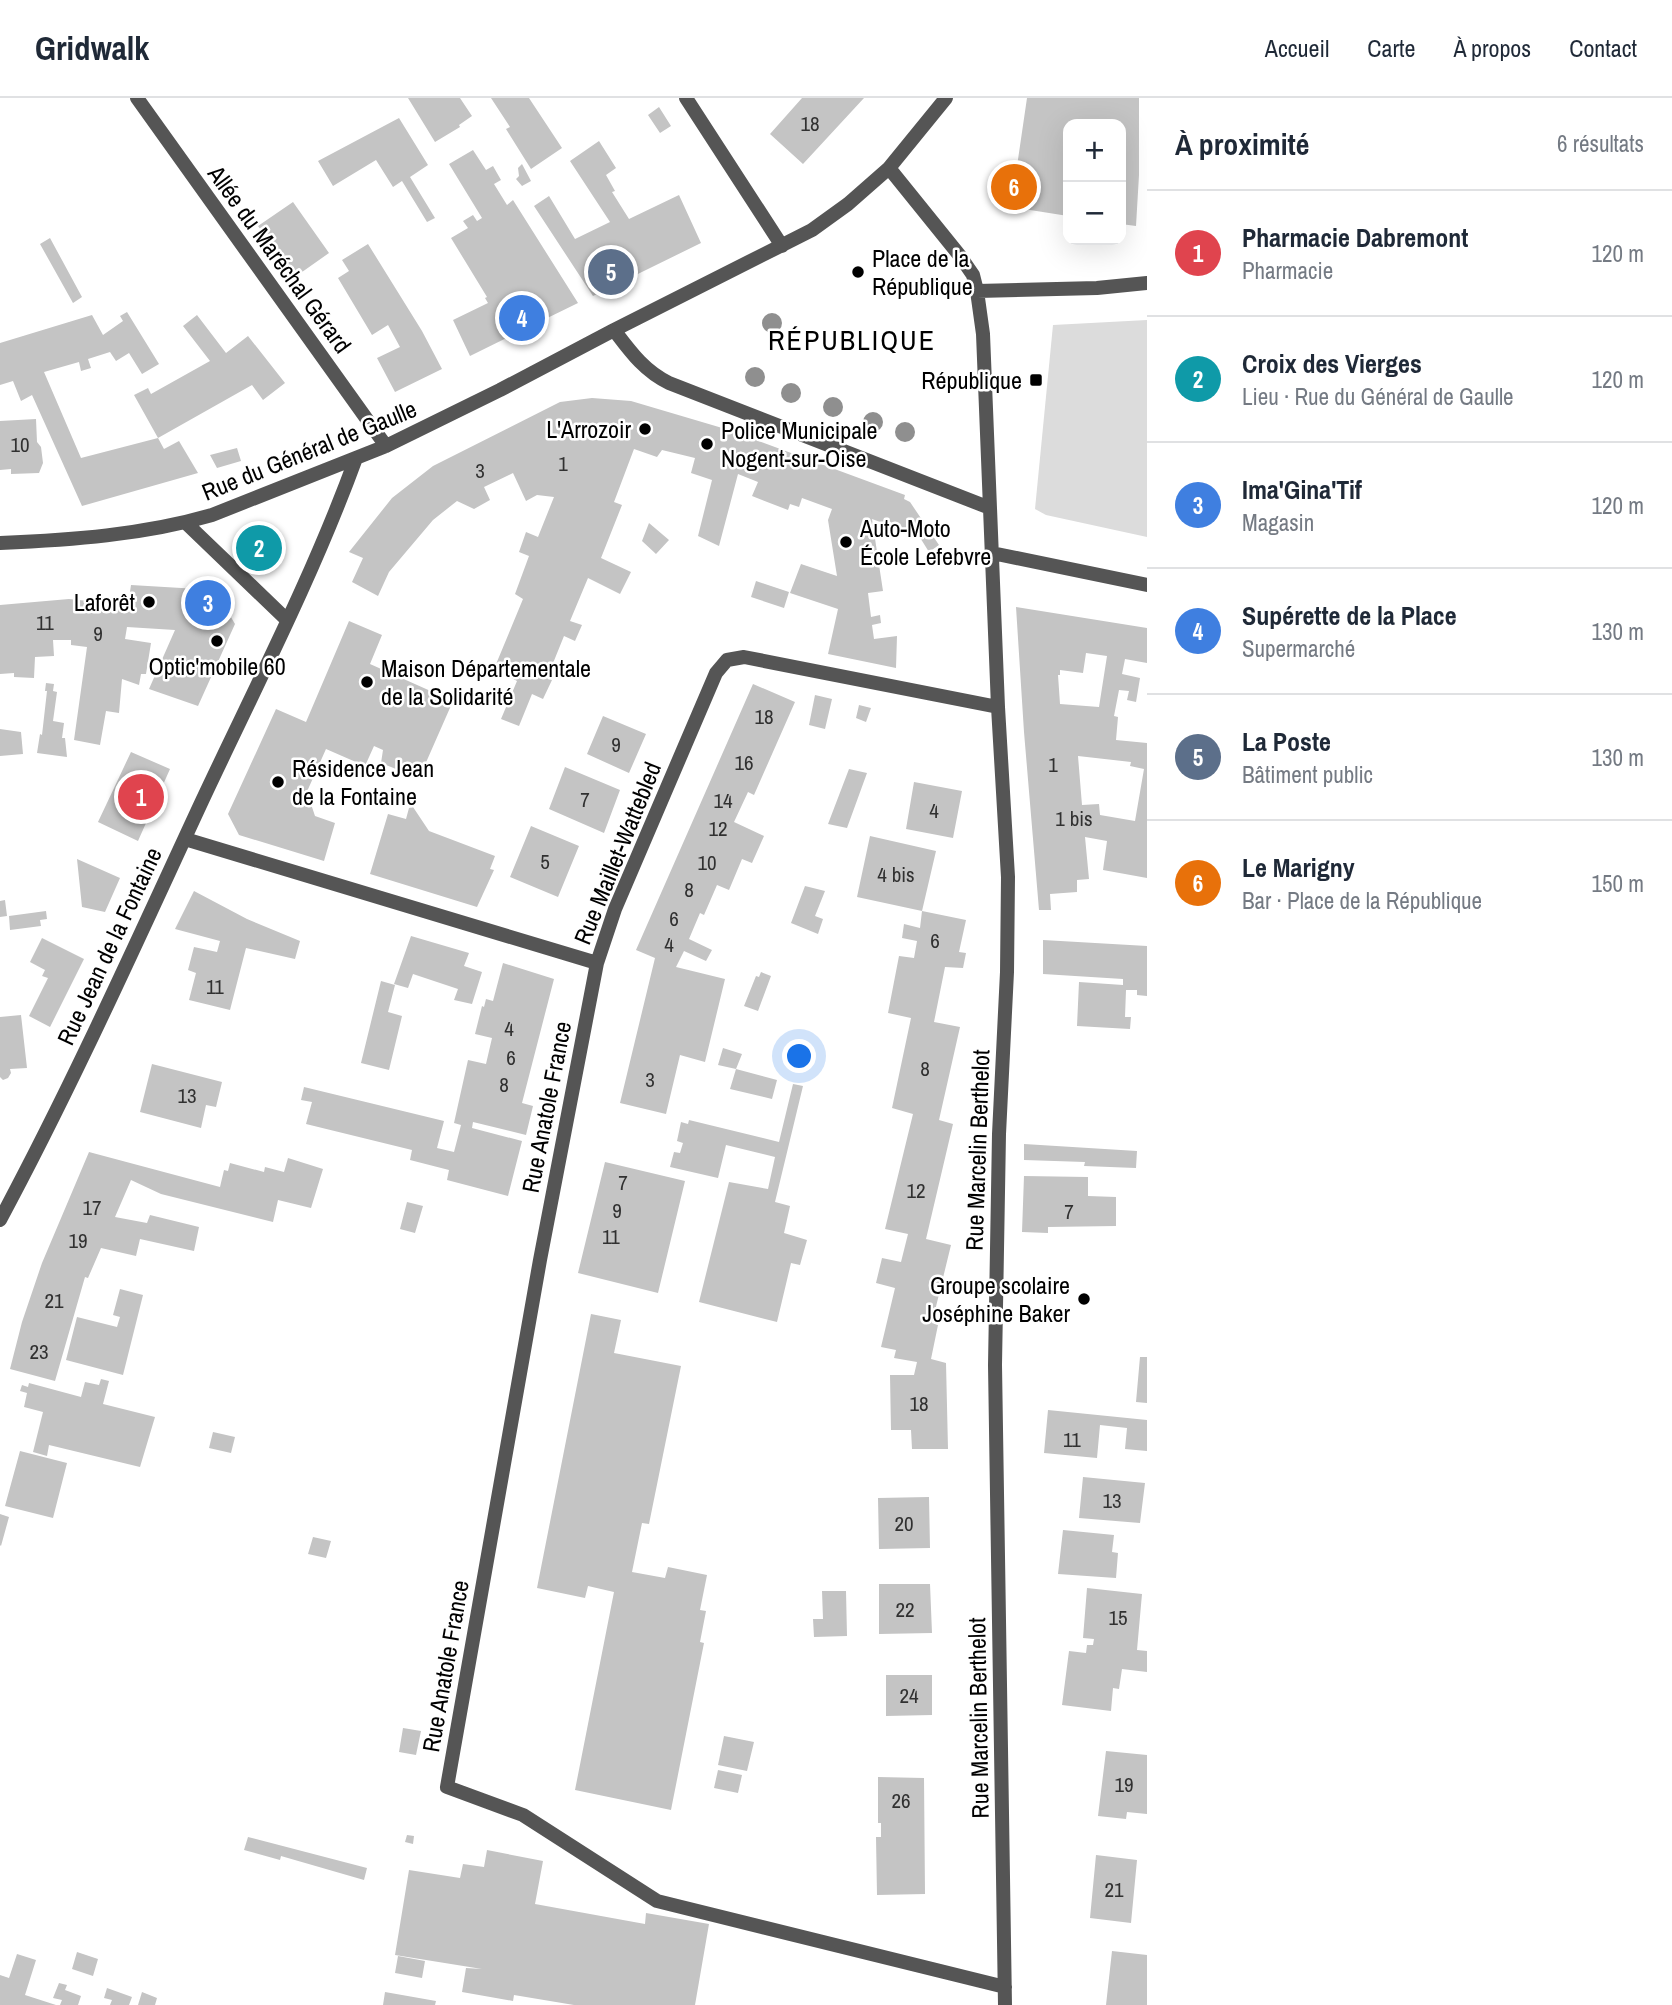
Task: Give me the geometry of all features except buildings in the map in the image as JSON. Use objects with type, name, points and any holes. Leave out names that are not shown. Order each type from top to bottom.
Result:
[{"type":"street","name":"Allée du Maréchal Gérard","points":[[137,98],[386,446]]},
{"type":"street","points":[[686,98],[782,246]]},
{"type":"street","points":[[889,167],[960,256],[972,275],[977,291],[983,334],[990,508],[669,383],[653,375],[638,361],[614,330],[782,246],[829,218],[889,167],[946,98]]},
{"type":"street","points":[[977,291],[1097,288],[1147,283]]},
{"type":"street","name":"Rue du Général de Gaulle","points":[[0,543],[99,537],[186,523],[225,510],[386,446],[614,330]]},
{"type":"street","name":"Rue Jean de la Fontaine","points":[[0,1220],[54,1116],[185,839],[287,620],[356,458]]},
{"type":"street","name":"Rue Marcelin Berthelot","points":[[990,508],[1008,877],[1007,972],[999,1134],[995,1365],[1005,2005]]},
{"type":"street","points":[[186,523],[287,620]]},
{"type":"street","points":[[992,553],[1147,585]]},
{"type":"street","name":"Rue Maillet-Wattebled","points":[[185,839],[597,963],[615,909],[716,673],[727,660],[744,657],[998,707]]},
{"type":"street","name":"Rue Anatole France","points":[[597,963],[540,1259],[447,1787],[523,1815],[657,1901],[1005,1987]]},
{"type":"shaded area","points":[[1147,320],[1147,537],[1046,515],[1035,509],[1053,325]]},
{"type":"place","name":"Le Marigny","points":[[1014,187]]},
{"type":"place","name":"La Poste","points":[[611,272]]},
{"type":"place","name":"Place de la République","points":[[858,272]]},
{"type":"place","name":"Supérette de la Place","points":[[522,318]]},
{"type":"place","name":"République","points":[[1036,380]]},
{"type":"place","name":"L'Arrozoir","points":[[645,429]]},
{"type":"place","name":"Police Municipale Nogent-sur-Oise","points":[[707,444]]},
{"type":"place","name":"Auto-Moto École Lefebvre","points":[[846,542]]},
{"type":"place","name":"Croix des Vierges","points":[[259,548]]},
{"type":"place","name":"Laforêt","points":[[149,602]]},
{"type":"place","name":"Ima'Gina'Tif","points":[[208,603]]},
{"type":"place","name":"Optic'mobile 60","points":[[217,641]]},
{"type":"place","name":"Maison Départementale de la Solidarité","points":[[367,682]]},
{"type":"place","name":"Résidence Jean de la Fontaine","points":[[278,782]]},
{"type":"place","name":"Pharmacie Dabremont","points":[[141,797]]},
{"type":"place","name":"Groupe scolaire Joséphine Baker","points":[[1084,1299]]},
{"type":"district","name":"RÉPUBLIQUE","points":[[852,340]]}]
